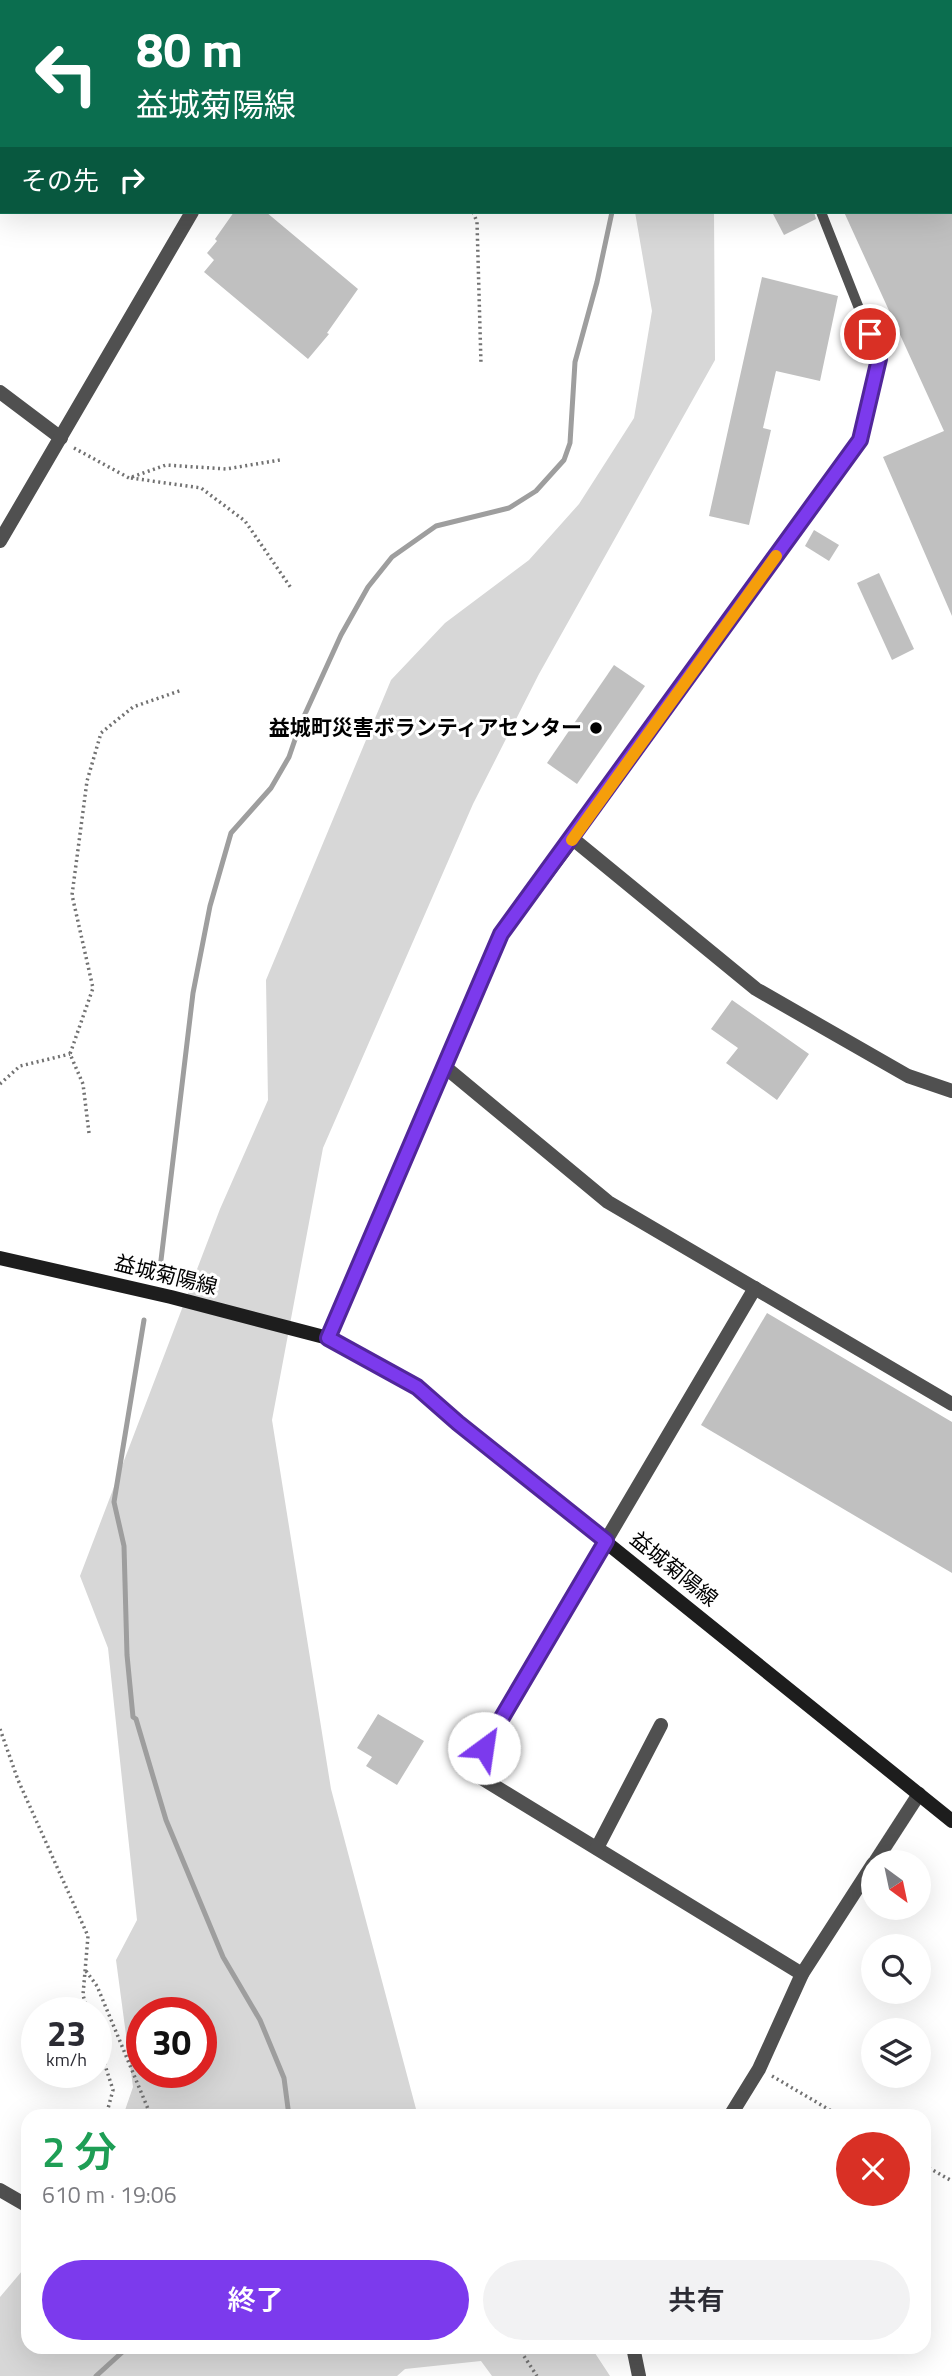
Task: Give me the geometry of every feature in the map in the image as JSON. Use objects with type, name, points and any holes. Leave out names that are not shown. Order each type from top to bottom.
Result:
[{"type":"main road","name":"益城菊陽線","points":[[0,1258],[172,1297],[328,1338],[417,1387],[458,1423],[952,1821]]},
{"type":"street","points":[[0,541],[191,214]]},
{"type":"street","points":[[0,392],[61,438]]},
{"type":"street","points":[[328,1338],[501,934],[573,839],[756,989],[908,1076],[952,1091]]},
{"type":"street","points":[[446,1067],[608,1202],[952,1404]]},
{"type":"street","points":[[755,1288],[470,1771],[802,1974]]},
{"type":"street","points":[[597,1848],[661,1725]]},
{"type":"street","points":[[882,1850],[919,1794]]},
{"type":"street","points":[[734,2109],[759,2069],[802,1974],[861,1883]]},
{"type":"street","points":[[0,2190],[21,2202]]},
{"type":"street","points":[[634,2354],[639,2376]]},
{"type":"lane","points":[[573,839],[860,440],[879,359],[822,214]]},
{"type":"path","points":[[474,214],[477,222],[481,364]]},
{"type":"path","points":[[61,438],[84,455],[129,478],[201,488],[245,521],[291,588]]},
{"type":"path","points":[[129,478],[166,465],[226,469],[280,460]]},
{"type":"path","points":[[89,1133],[83,1084],[70,1054],[93,988],[72,895],[87,781],[101,733],[133,707],[182,690]]},
{"type":"path","points":[[0,1084],[20,1066],[70,1054]]},
{"type":"path","points":[[0,1729],[18,1780],[88,1936],[84,1997]]},
{"type":"path","points":[[85,1970],[97,1986],[148,2109]]},
{"type":"path","points":[[759,2069],[828,2109]]},
{"type":"path","points":[[108,2109],[112,2087]]},
{"type":"path","points":[[931,2169],[952,2181]]},
{"type":"path","points":[[523,2354],[537,2376]]},
{"type":"shaded area","points":[[635,214],[714,214],[715,360],[539,674],[473,804],[323,1148],[272,1420],[331,1789],[416,2109],[125,2109],[133,2088],[217,2088],[217,1997],[126,1997],[126,2035],[116,1960],[137,1920],[108,1648],[80,1576],[220,1209],[268,1100],[266,980],[391,680],[445,623],[529,560],[579,504],[634,418],[652,311]]},
{"type":"shaded area","points":[[21,2272],[21,2354],[596,2354],[610,2376],[492,2376],[481,2361],[405,2369],[397,2376],[0,2376],[0,2297]]},
{"type":"building","points":[[233,214],[268,214],[358,289],[327,333],[329,334],[308,359],[204,272],[214,260],[207,253],[217,241],[215,239]]},
{"type":"building","points":[[773,214],[815,214],[816,219],[784,235]]},
{"type":"building","points":[[845,214],[952,214],[952,616],[883,457],[944,431]]},
{"type":"building","points":[[762,277],[838,296],[820,381],[776,371],[763,428],[771,430],[749,525],[709,516]]},
{"type":"building","points":[[814,530],[839,545],[829,561],[805,546]]},
{"type":"building","points":[[879,573],[914,649],[892,660],[857,583]]},
{"type":"building","points":[[614,665],[645,686],[577,784],[547,763]]},
{"type":"building","points":[[732,1000],[809,1054],[777,1100],[726,1063],[738,1048],[711,1029]]},
{"type":"building","points":[[767,1313],[952,1422],[952,1573],[701,1425]]},
{"type":"building","points":[[378,1714],[424,1741],[397,1785],[366,1766],[372,1757],[357,1748]]},
{"type":"waterway","points":[[159,1277],[193,993],[210,906],[231,833],[271,788],[289,757],[300,725],[341,635],[368,587],[392,557],[436,526],[509,508],[536,491],[564,460],[570,443],[575,362],[597,282],[612,214]]},
{"type":"waterway","points":[[144,1320],[114,1502],[124,1546],[127,1655],[133,1717],[136,1719],[166,1820],[223,1957],[260,2020],[284,2078],[288,2109]]},
{"type":"waterway","points":[[96,2376],[120,2354]]},
{"type":"slow traffic","points":[[572,840],[776,556]]},
{"type":"place","name":"益城町災害ボランティアセンター","points":[[596,728]]},
{"type":"route","points":[[484,1748],[606,1541],[417,1387],[328,1338],[501,934],[573,839],[860,440],[879,359],[870,334]]}]
